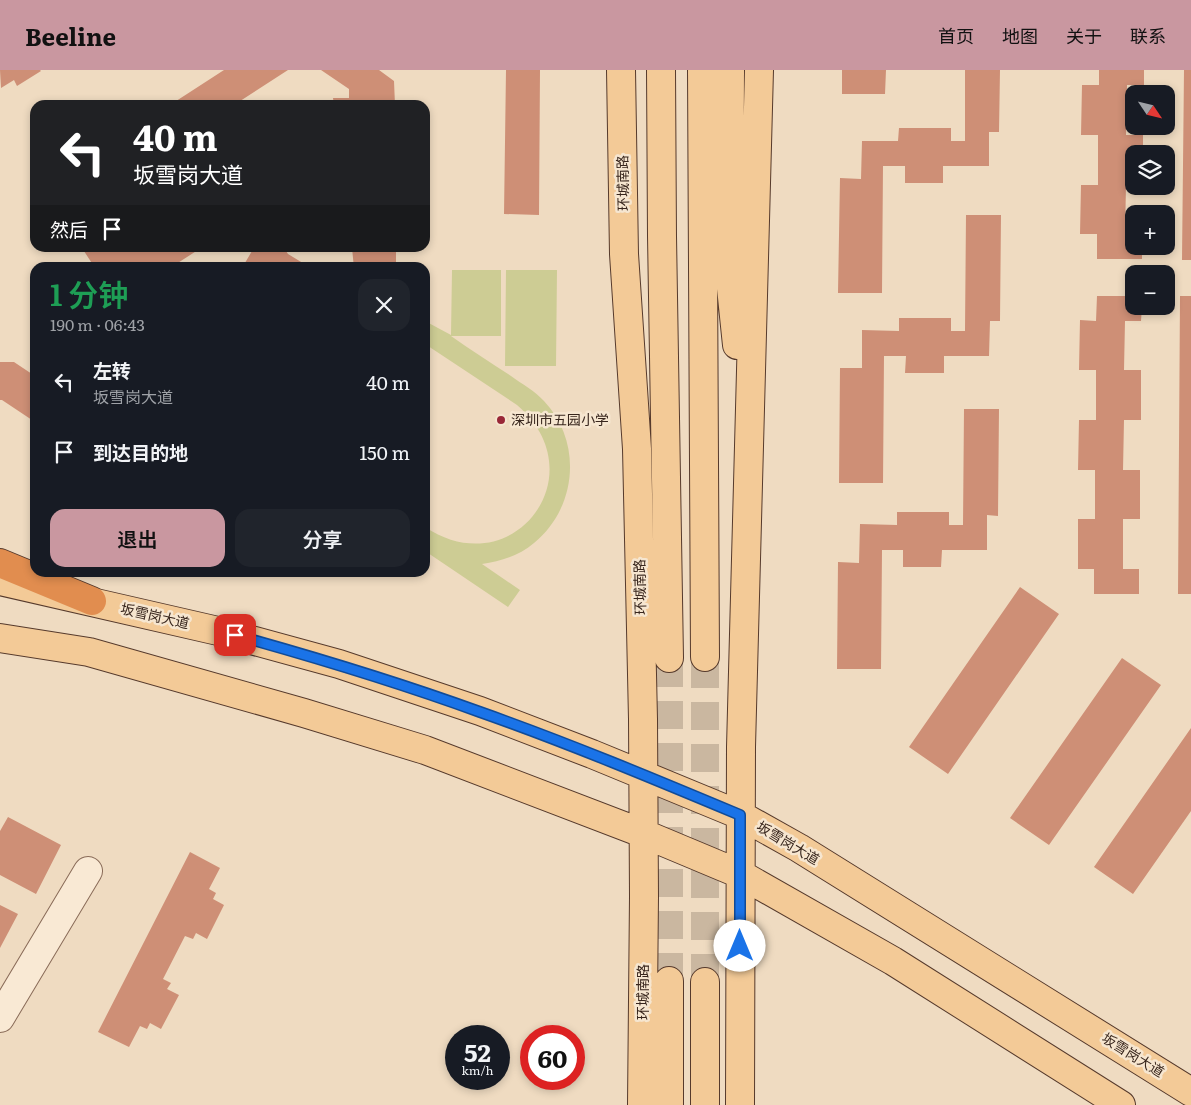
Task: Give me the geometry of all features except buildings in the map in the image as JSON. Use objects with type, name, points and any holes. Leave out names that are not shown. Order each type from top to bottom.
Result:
[{"type":"highway","points":[[0,563],[30,575]]},
{"type":"highway","points":[[34,577],[92,601]]},
{"type":"main road","name":"环城南路","points":[[621,70],[624,254],[637,449],[644,896],[642,1105]]},
{"type":"main road","points":[[624,254],[638,70]]},
{"type":"main road","name":"环城南路","points":[[662,70],[662,226],[669,658]]},
{"type":"main road","points":[[702,70],[705,657]]},
{"type":"main road","points":[[730,70],[729,268],[749,453]]},
{"type":"main road","points":[[740,1105],[740,815],[759,70]]},
{"type":"main road","name":"坂雪岗大道","points":[[0,581],[218,630],[339,664],[480,712],[740,815],[798,848],[1191,1092]]},
{"type":"main road","points":[[0,638],[89,652],[304,712],[425,750],[642,833],[740,874],[893,961],[1121,1105]]},
{"type":"main road","name":"环城南路","points":[[669,981],[669,1105]]},
{"type":"main road","points":[[705,982],[705,1105]]},
{"type":"main road","points":[[1161,1073],[1191,1079]]},
{"type":"lane","points":[[0,1018],[88,870]]},
{"type":"shaded area","points":[[452,270],[501,270],[501,336],[451,336],[544,401],[557,417],[565,436],[569,455],[570,474],[566,494],[559,512],[548,529],[534,543],[516,555],[482,564],[520,590],[508,607],[430,554],[430,529],[458,542],[488,543],[514,533],[534,514],[547,489],[549,461],[540,432],[517,405],[430,347],[430,324],[451,335]]},
{"type":"shaded area","points":[[506,270],[557,270],[556,366],[505,366]]},
{"type":"tunnel","points":[[705,657],[705,982]]},
{"type":"tunnel","points":[[669,658],[669,981]]},
{"type":"place","name":"深圳市五园小学","points":[[501,420]]},
{"type":"route","points":[[235,635],[339,664],[480,712],[592,754],[740,815],[740,946]]}]
